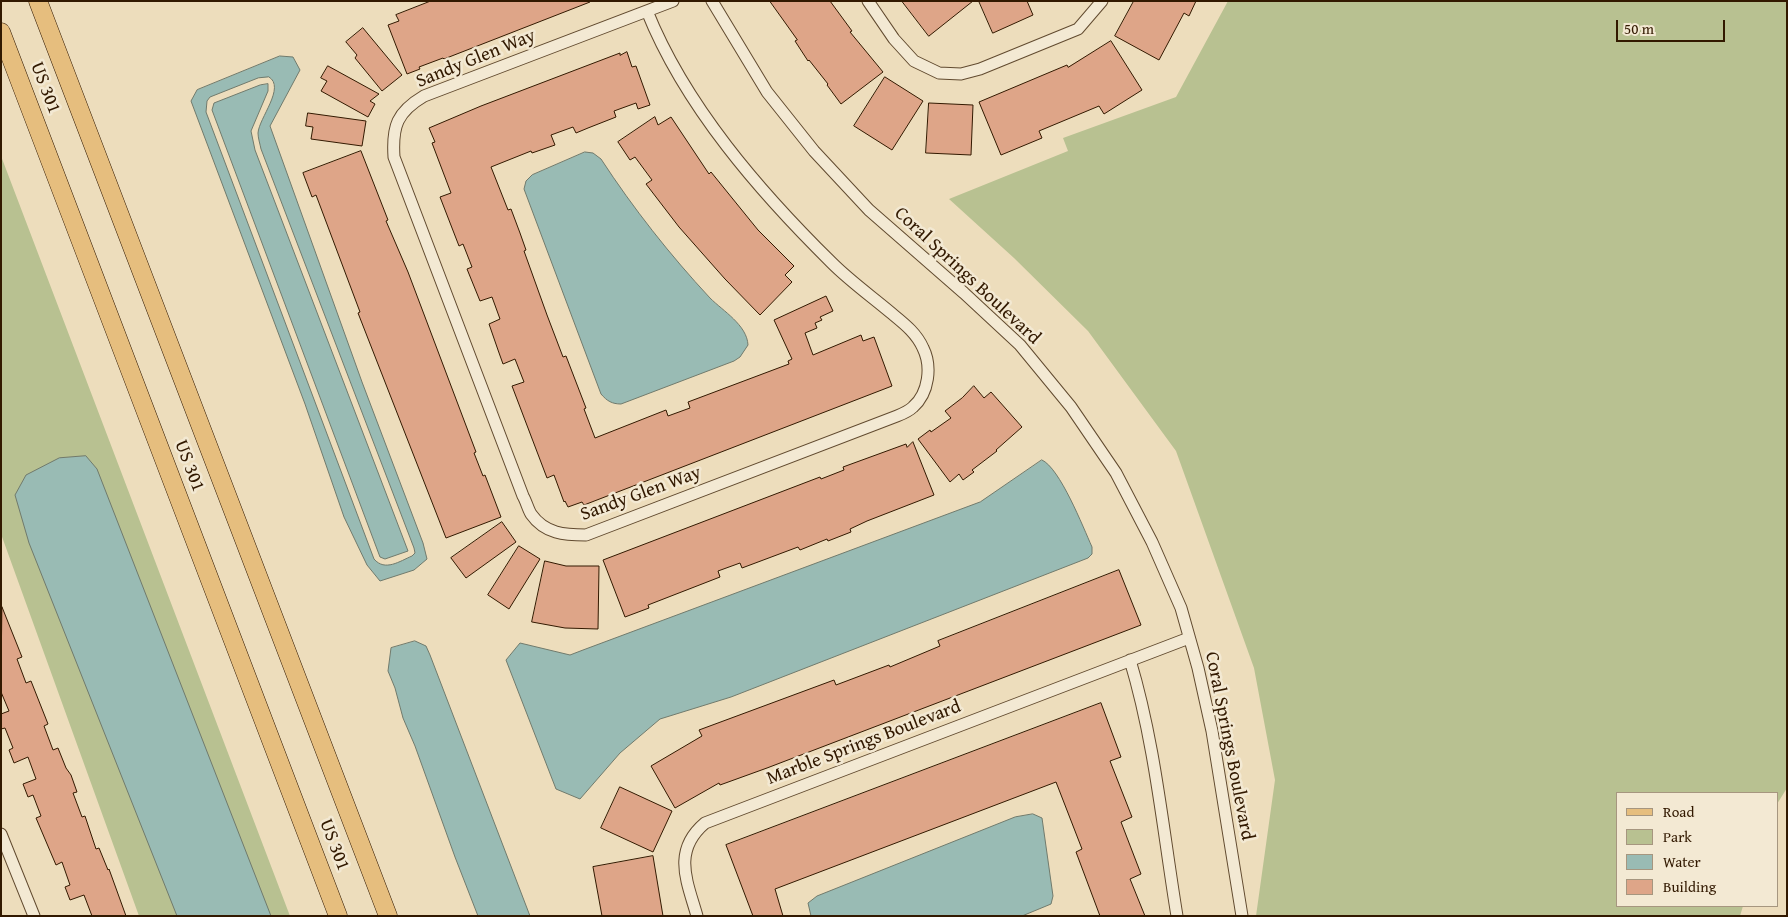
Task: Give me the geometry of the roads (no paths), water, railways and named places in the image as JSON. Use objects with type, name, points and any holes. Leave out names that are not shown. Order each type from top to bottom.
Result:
[{"type":"main road","name":"US 301","points":[[38,1],[388,916]]},
{"type":"main road","name":"US 301","points":[[1,32],[338,916]]},
{"type":"street","name":"Sandy Glen Way","points":[[647,11],[675,70],[723,141],[767,195],[833,264],[912,330],[923,347],[929,366],[926,388],[914,407],[897,416],[586,535],[564,535],[544,527],[531,514],[523,496],[394,157],[393,137],[399,119],[408,106],[424,96],[673,1]]},
{"type":"street","name":"Coral Springs Boulevard","points":[[712,1],[766,92],[814,151],[869,210],[964,293],[1020,346],[1071,407],[1116,473],[1152,542],[1180,608],[1198,668],[1212,731],[1242,916]]},
{"type":"street","points":[[868,1],[894,39],[914,61],[939,73],[961,74],[980,69],[1078,29],[1102,1]]},
{"type":"street","name":"Marble Springs Boulevard","points":[[697,916],[686,880],[684,864],[686,850],[690,841],[696,831],[705,823],[1189,638]]},
{"type":"street","points":[[1130,660],[1138,688],[1152,763],[1177,916]]},
{"type":"street","points":[[1,834],[34,916]]},
{"type":"water","points":[[280,56],[293,57],[300,70],[270,126],[362,382],[423,543],[427,559],[414,570],[380,581],[367,565],[344,517],[305,404],[191,101],[197,90]],"holes":[[[269,77],[275,88],[273,95],[259,127],[258,133],[261,149],[414,548],[415,553],[412,556],[398,563],[383,565],[374,559],[206,112],[207,101],[210,97],[258,78]]]},
{"type":"water","points":[[268,84],[268,91],[251,131],[255,150],[408,551],[385,559],[380,557],[212,110],[214,103],[260,85]]},
{"type":"water","points":[[585,152],[593,153],[601,159],[666,248],[710,298],[739,325],[747,338],[748,345],[740,357],[734,361],[621,404],[610,402],[601,394],[524,189],[526,181],[532,175]]},
{"type":"water","points":[[86,456],[97,469],[271,916],[177,916],[29,543],[15,495],[26,475],[59,458]]},
{"type":"water","points":[[1042,460],[1056,474],[1077,513],[1092,547],[1092,554],[1088,558],[731,697],[660,719],[620,753],[580,799],[556,789],[506,660],[520,643],[570,655],[980,502]]},
{"type":"water","points":[[415,641],[426,646],[430,655],[530,916],[478,916],[403,718],[388,671],[391,648]]},
{"type":"water","points":[[1033,814],[1042,818],[1053,896],[1051,904],[1022,916],[811,916],[808,903],[817,896],[1015,817]]}]
